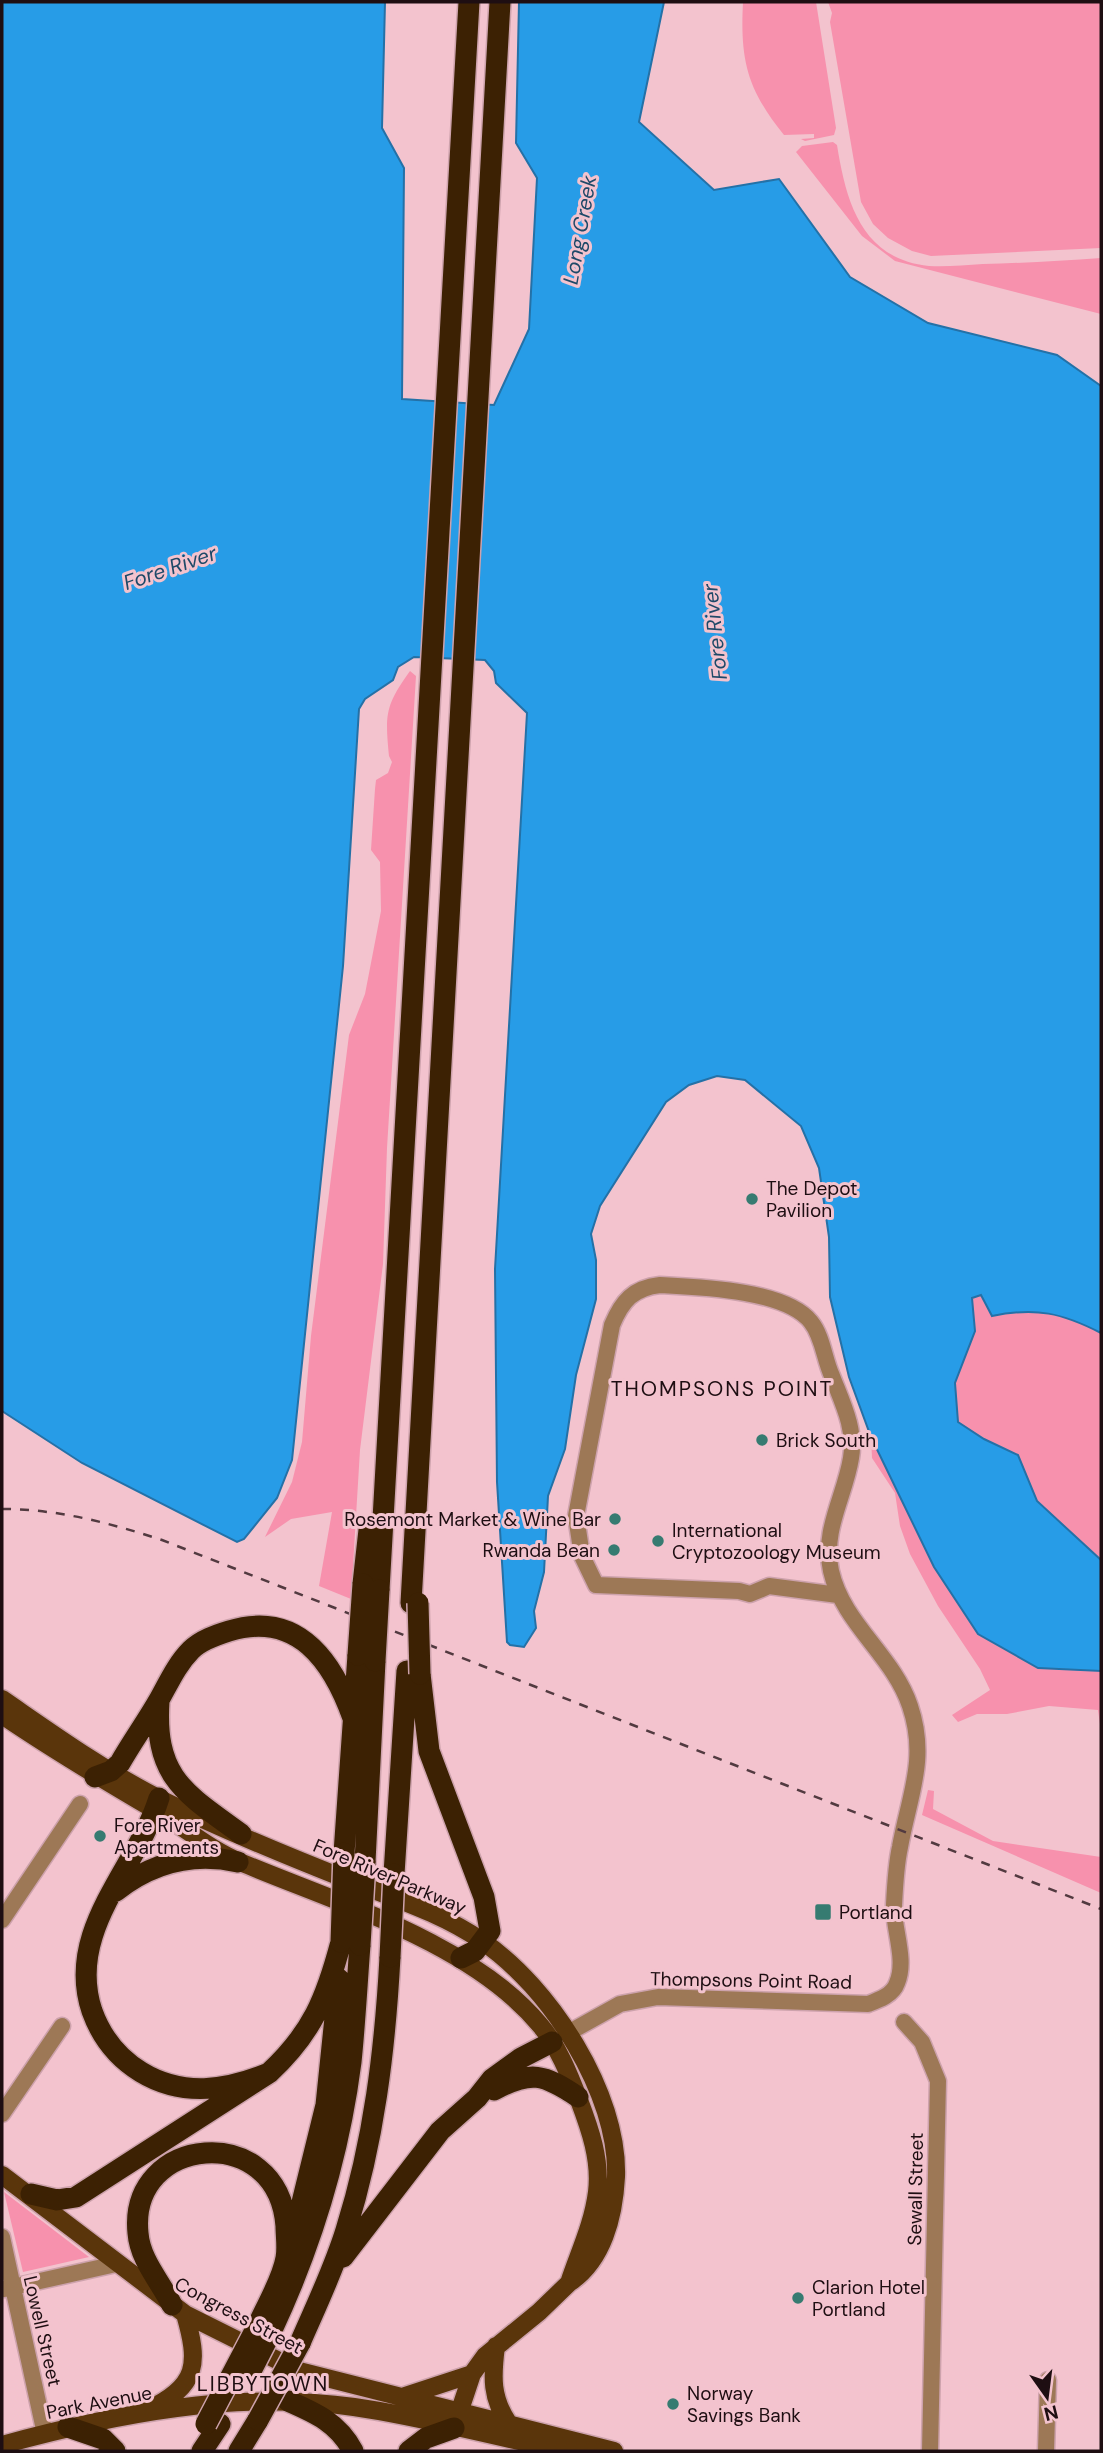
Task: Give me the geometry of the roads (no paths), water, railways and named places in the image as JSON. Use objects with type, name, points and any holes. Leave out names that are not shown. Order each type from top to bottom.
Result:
[{"type":"highway","points":[[456,2],[454,90],[460,168]]},
{"type":"highway","points":[[264,2330],[302,2213],[326,2105],[337,2021],[365,1861],[366,1658],[391,1348],[469,2]]},
{"type":"highway","points":[[239,2451],[300,2343],[332,2269],[346,2229],[371,2131],[381,2074],[394,1874],[414,1673],[415,1516],[500,2]]},
{"type":"highway","points":[[103,1774],[120,1763],[159,1701],[174,1671],[191,1650],[204,1640],[239,1628],[261,1628],[291,1633],[307,1642],[326,1661],[341,1684],[353,1718]]},
{"type":"highway","points":[[190,2451],[264,2330],[312,2230],[339,2132],[350,2063],[350,1944],[344,1853],[353,1718],[366,1658]]},
{"type":"highway","points":[[414,1673],[429,1751],[484,1897],[489,1931],[475,1951],[461,1958]]},
{"type":"highway","points":[[159,1701],[161,1747],[167,1767],[182,1791],[241,1834]]},
{"type":"highway","points":[[157,1804],[91,1935],[85,1970],[90,2006],[113,2049],[147,2076],[184,2088],[222,2089],[269,2073]]},
{"type":"highway","points":[[112,1894],[140,1874],[174,1861],[201,1857],[238,1862]]},
{"type":"highway","points":[[31,2194],[57,2200],[76,2197],[269,2073],[291,2053],[321,2008],[350,1944]]},
{"type":"highway","points":[[332,2269],[440,2131],[477,2098],[492,2079],[521,2058],[560,2038]]},
{"type":"highway","points":[[477,2098],[517,2078],[529,2076],[554,2081],[578,2097]]},
{"type":"highway","points":[[178,2309],[145,2259],[138,2236],[137,2220],[146,2190],[165,2169],[180,2159],[208,2152],[226,2153],[257,2166],[271,2181],[283,2204],[286,2258]]},
{"type":"highway","points":[[288,2401],[325,2418],[343,2434],[353,2451]]},
{"type":"highway","points":[[202,2451],[211,2417]]},
{"type":"highway","points":[[409,2451],[456,2420]]},
{"type":"highway","points":[[68,2427],[103,2439],[115,2451]]},
{"type":"main road","name":"Fore River Parkway","points":[[2,1699],[103,1774]]},
{"type":"main road","name":"Fore River Parkway","points":[[2,1715],[157,1804],[238,1862],[319,1893],[461,1958],[583,2056],[602,2099],[614,2137],[616,2163],[608,2229],[586,2272],[569,2283],[539,2312],[496,2346],[472,2374],[456,2420]]},
{"type":"main road","name":"Fore River Parkway","points":[[157,1804],[241,1834],[444,1918],[483,1941],[510,1964],[560,2038],[591,2132],[598,2180],[590,2227],[569,2283]]},
{"type":"main road","name":"Congress Street","points":[[2,2175],[31,2194],[116,2264],[178,2309],[299,2371],[400,2397],[456,2420],[567,2451]]},
{"type":"main road","points":[[138,2414],[163,2403],[187,2379],[195,2357],[178,2309]]},
{"type":"main road","points":[[496,2346],[492,2376],[494,2397],[509,2424]]},
{"type":"main road","points":[[400,2397],[472,2374]]},
{"type":"main road","name":"Congress Street","points":[[211,2417],[288,2401],[509,2424],[614,2451]]},
{"type":"main road","name":"Park Avenue","points":[[2,2445],[68,2427],[138,2414],[211,2417]]},
{"type":"street","name":"Thompsons Point Road","points":[[560,2038],[602,2012],[637,1999],[658,1997],[868,2004],[887,1996],[897,1984],[901,1963],[894,1907],[900,1844],[917,1780],[916,1726],[892,1667],[845,1608],[838,1595],[830,1567],[830,1533],[835,1505],[850,1467],[852,1437],[846,1411],[816,1329],[798,1309],[779,1301],[713,1290],[660,1285],[645,1287],[630,1295],[621,1305],[612,1325],[576,1516],[582,1556],[596,1585],[739,1591],[750,1594],[769,1586],[838,1595]]},
{"type":"street","points":[[2,1920],[80,1804]]},
{"type":"street","name":"Sewall Street","points":[[904,2022],[922,2042],[938,2081],[930,2451]]},
{"type":"street","points":[[2,2114],[62,2026]]},
{"type":"street","name":"Lowell Street","points":[[2,2237],[7,2288],[45,2434]]},
{"type":"street","points":[[7,2288],[116,2264]]},
{"type":"street","points":[[1046,2451],[1048,2380]]},
{"type":"water","points":[[2,2],[385,2],[382,128],[404,168],[402,399],[494,405],[529,329],[537,178],[516,143],[519,2],[664,2],[639,122],[714,190],[779,179],[850,277],[928,323],[1057,355],[1101,386],[1101,1333],[1061,1316],[1036,1312],[992,1316],[981,1295],[972,1298],[975,1331],[955,1383],[958,1422],[984,1439],[1018,1455],[1037,1501],[1101,1560],[1101,1671],[1038,1668],[978,1634],[934,1567],[871,1437],[849,1377],[830,1297],[829,1237],[819,1168],[801,1126],[745,1080],[717,1076],[689,1085],[666,1102],[600,1206],[591,1234],[596,1260],[596,1299],[576,1375],[565,1449],[548,1496],[544,1572],[534,1611],[536,1628],[524,1647],[507,1642],[497,1482],[495,1269],[527,713],[496,683],[494,671],[485,660],[414,657],[398,667],[393,680],[365,699],[359,709],[343,966],[292,1460],[277,1498],[244,1539],[237,1542],[82,1463],[2,1411]]},
{"type":"railway","points":[[2,1509],[43,1511],[83,1518],[162,1540],[1101,1909]]},
{"type":"place","name":"The Depot Pavilion","points":[[752,1199]]},
{"type":"place","name":"Brick South","points":[[762,1440]]},
{"type":"place","name":"Rosemont Market & Wine Bar","points":[[615,1519]]},
{"type":"place","name":"International Cryptozoology Museum","points":[[658,1541]]},
{"type":"place","name":"Rwanda Bean","points":[[614,1550]]},
{"type":"place","name":"Fore River Apartments","points":[[100,1836]]},
{"type":"place","name":"Portland","points":[[823,1912]]},
{"type":"place","name":"Clarion Hotel Portland","points":[[798,2298]]},
{"type":"place","name":"Norway Savings Bank","points":[[673,2404]]},
{"type":"district","name":"THOMPSONS POINT","points":[[722,1389]]},
{"type":"district","name":"LIBBYTOWN","points":[[263,2384]]},
{"type":"water label","name":"Long Creek","points":[[580,230]]},
{"type":"water label","name":"Fore River","points":[[170,568]]},
{"type":"water label","name":"Fore River","points":[[715,632]]}]
